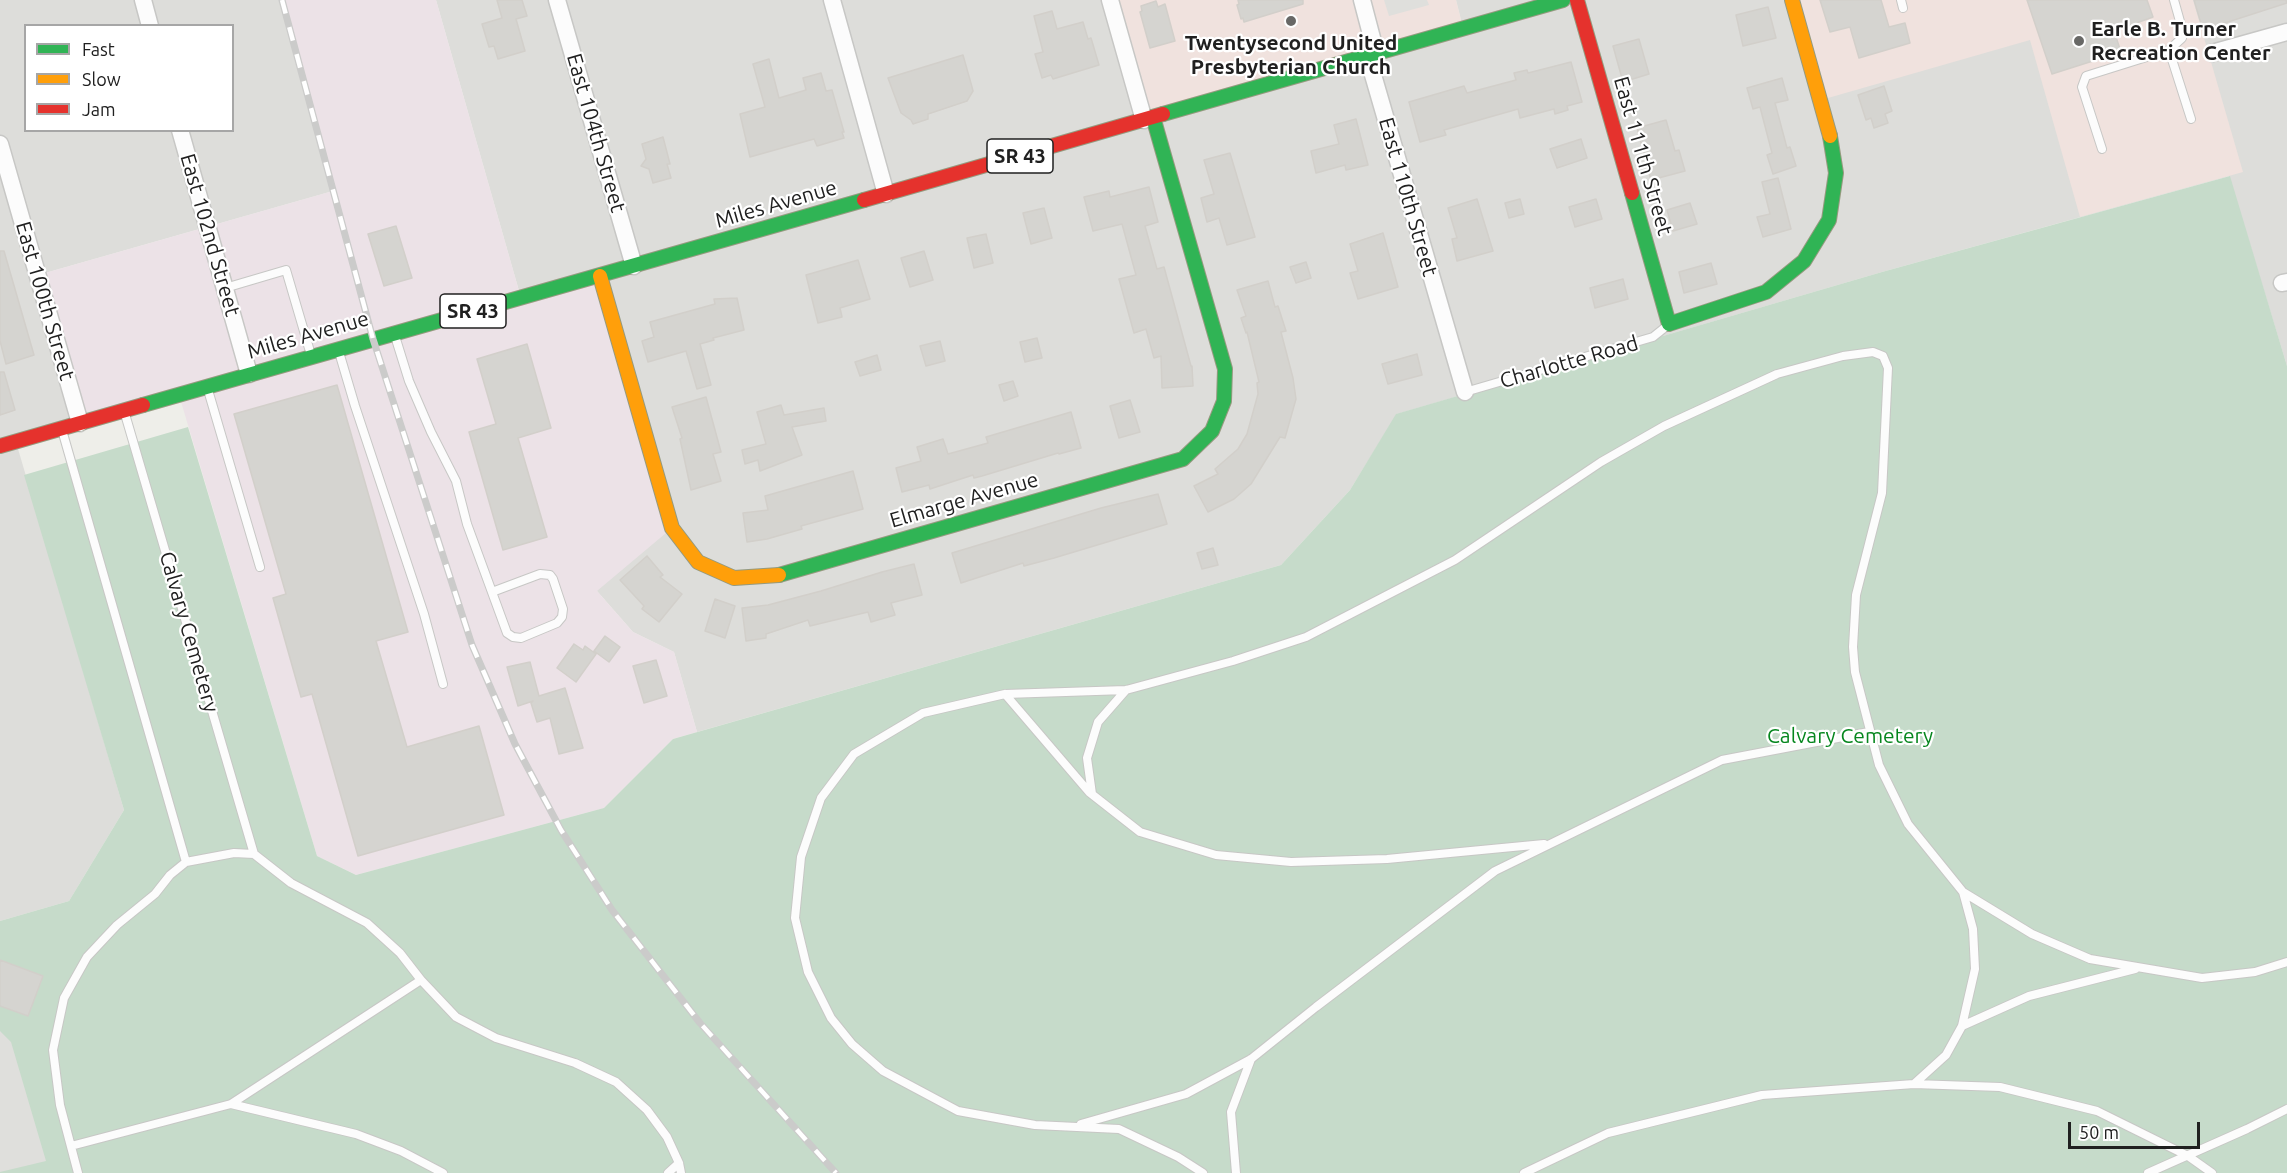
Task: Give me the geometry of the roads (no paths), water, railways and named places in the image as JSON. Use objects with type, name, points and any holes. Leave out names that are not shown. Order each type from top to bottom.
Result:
[{"type":"street","points":[[143,0],[149,24]]},
{"type":"street","name":"East 104th Street","points":[[557,0],[634,266]]},
{"type":"street","points":[[832,0],[886,194]]},
{"type":"street","points":[[1110,0],[1148,119]]},
{"type":"street","name":"East 110th Street","points":[[1362,0],[1372,38],[1371,68],[1465,392]]},
{"type":"street","name":"Miles Avenue","points":[[0,446],[1563,0]]},
{"type":"street","name":"East 111th Street","points":[[1577,0],[1670,324]]},
{"type":"street","points":[[1670,324],[1766,292],[1804,261],[1829,220],[1836,173],[1830,133],[1792,0]]},
{"type":"street","points":[[2212,53],[2287,32]]},
{"type":"street","name":"Elmarge Avenue","points":[[600,276],[672,528],[698,562],[734,578],[780,575],[815,565],[1183,459],[1212,431],[1224,401],[1225,369],[1148,119]]},
{"type":"street","name":"East 102nd Street","points":[[181,132],[249,374]]},
{"type":"street","name":"East 100th Street","points":[[0,144],[80,423]]},
{"type":"lane","points":[[2102,149],[2082,87],[2086,76],[2169,50],[2182,38],[2183,32],[2174,0]]},
{"type":"lane","points":[[2169,50],[2191,119]]},
{"type":"lane","points":[[225,288],[286,270],[312,356]]},
{"type":"lane","name":"Charlotte Road","points":[[1465,392],[1653,337],[1670,324]]},
{"type":"lane","points":[[394,333],[409,381],[456,481],[467,524],[507,633],[521,638],[557,624],[562,617],[563,609],[550,575],[540,574],[492,592]]},
{"type":"lane","points":[[338,349],[424,614],[443,684]]},
{"type":"lane","points":[[1203,1173],[1178,1156],[1119,1129],[1035,1125],[958,1112],[883,1071],[852,1044],[831,1018],[807,972],[795,918],[801,857],[821,798],[854,754],[923,713],[1005,694],[1126,690],[1233,661],[1306,637],[1455,560],[1600,462],[1664,426],[1778,374],[1843,356],[1873,352],[1883,356],[1888,368],[1882,493],[1856,595],[1853,646],[1855,672],[1879,765],[1908,824],[1963,891],[2032,934],[2090,959],[2202,978],[2255,972],[2287,962]]},
{"type":"lane","points":[[207,386],[260,567]]},
{"type":"lane","name":"Calvary Cemetery","points":[[124,410],[254,854]]},
{"type":"lane","points":[[61,428],[186,862]]},
{"type":"lane","points":[[1092,794],[1087,758],[1098,722],[1126,690]]},
{"type":"lane","points":[[1005,694],[1092,794],[1140,832],[1216,855],[1291,862],[1387,859],[1553,843]]},
{"type":"lane","points":[[1072,1127],[1186,1094],[1251,1059],[1316,1006],[1495,871],[1722,760],[1869,732]]},
{"type":"lane","points":[[78,1173],[60,1105],[53,1050],[64,998],[87,957],[117,925],[155,894],[170,875],[186,862],[234,853],[254,854],[291,883],[367,923],[400,953],[421,980],[456,1017],[496,1038],[575,1063],[616,1082],[647,1110],[667,1137],[681,1173]]},
{"type":"lane","points":[[1914,1084],[1946,1055],[1962,1026],[1975,969],[1972,929],[1963,891]]},
{"type":"lane","points":[[1962,1026],[2029,996],[2138,968]]},
{"type":"lane","points":[[72,1146],[231,1104],[421,980]]},
{"type":"lane","points":[[1236,1173],[1231,1112],[1251,1059]]},
{"type":"lane","points":[[1524,1173],[1608,1133],[1762,1095],[1914,1084],[2000,1087],[2097,1111],[2188,1156],[2212,1173]]},
{"type":"lane","points":[[231,1104],[356,1134],[401,1151],[443,1173]]},
{"type":"lane","points":[[2148,1173],[2287,1109]]},
{"type":"lane","points":[[668,1173],[679,1163]]},
{"type":"railway","points":[[282,0],[373,339],[472,645],[515,744],[561,830],[612,910],[700,1023],[836,1173]]},
{"type":"place","name":"Twentysecond United Presbyterian Church","points":[[1291,21]]},
{"type":"place","name":"Earle B. Turner Recreation Center","points":[[2079,41]]}]
